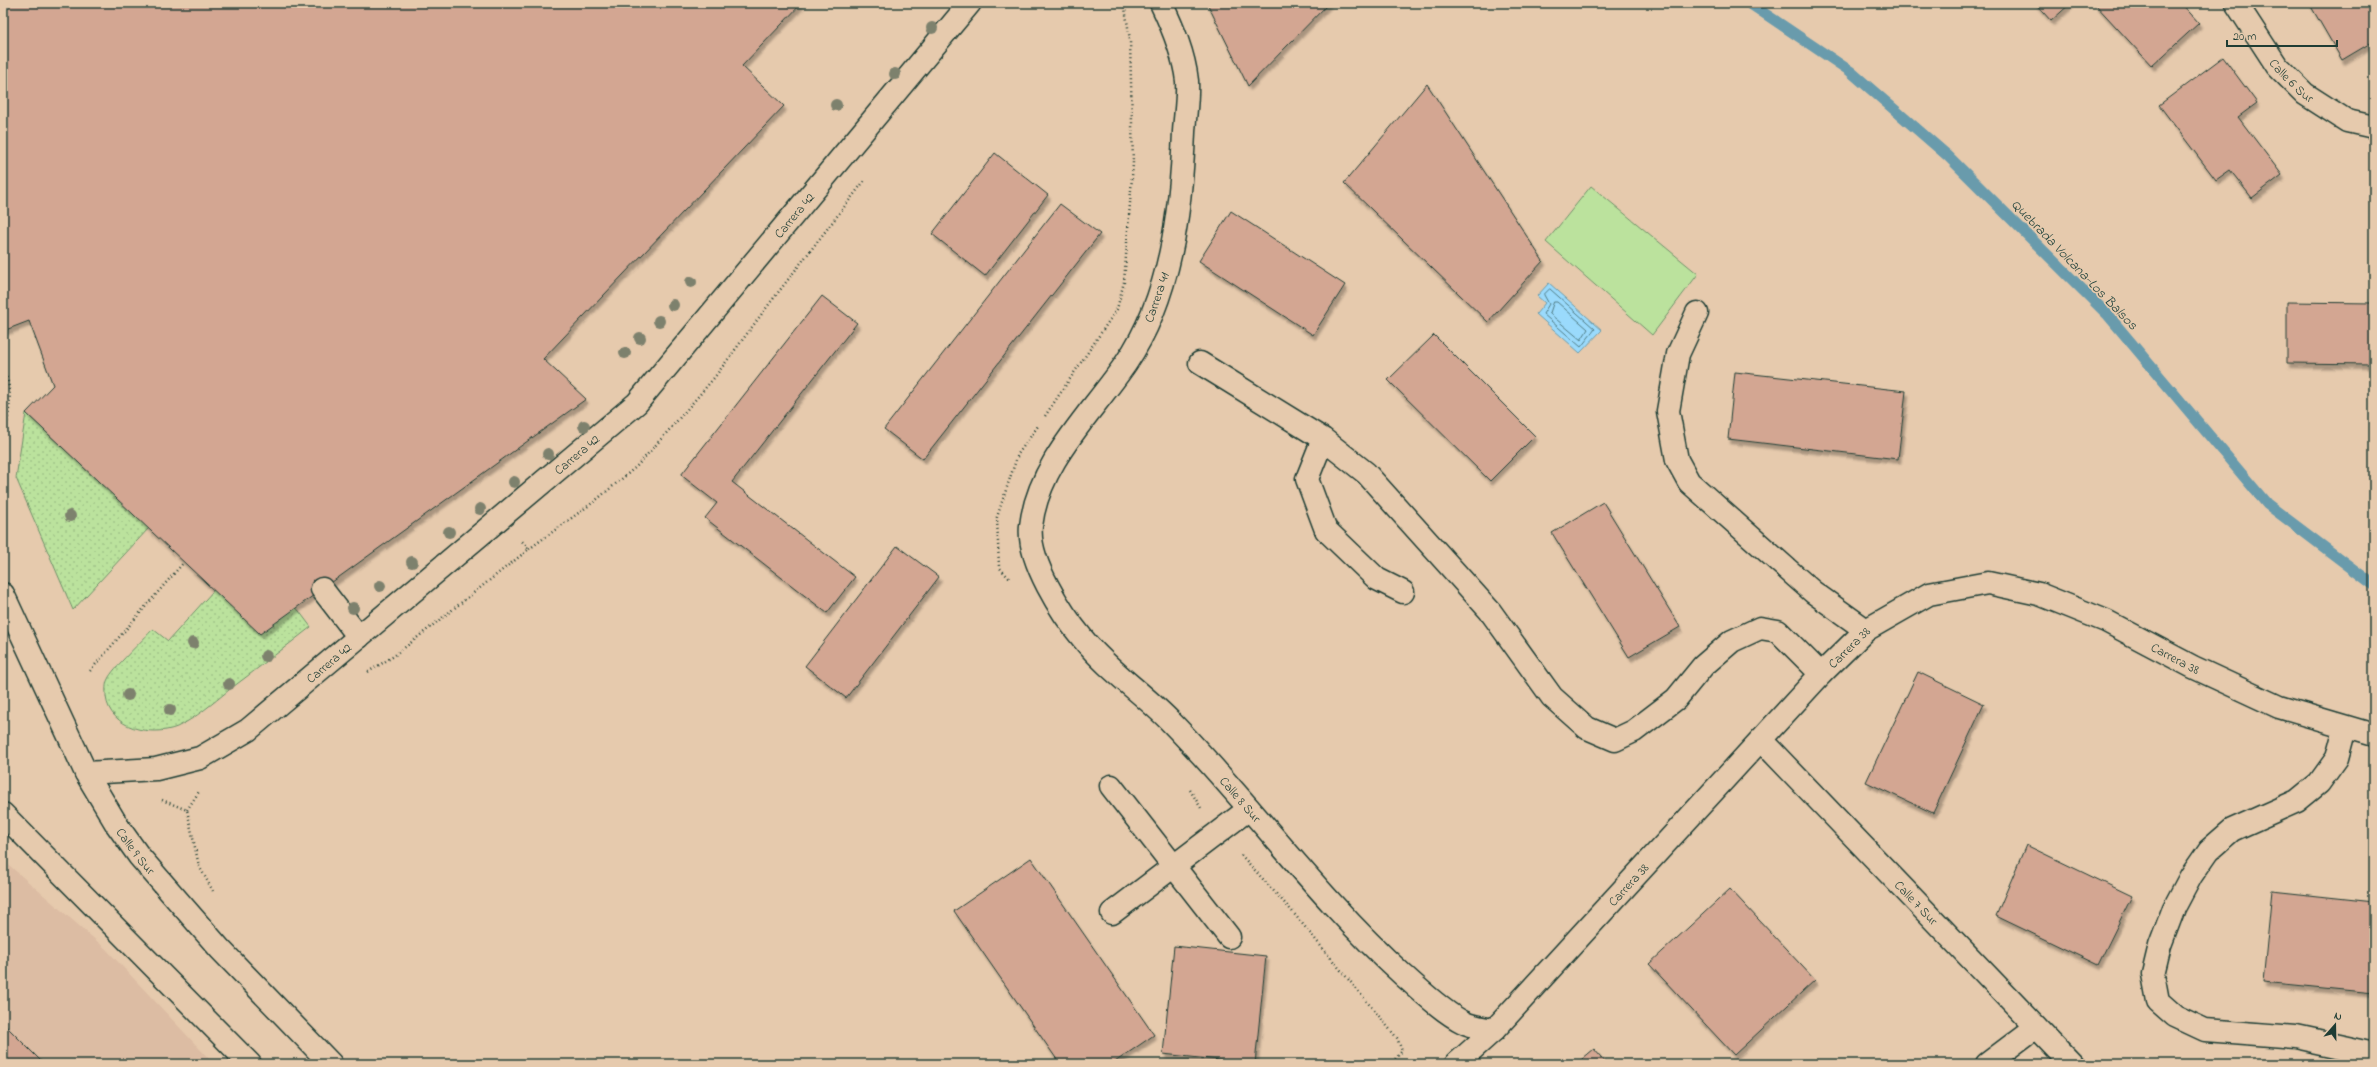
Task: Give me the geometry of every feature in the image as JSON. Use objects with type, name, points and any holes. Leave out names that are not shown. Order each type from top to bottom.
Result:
[{"type":"street","name":"Carrera 42","points":[[86,773],[156,769],[200,758],[248,730],[637,403],[970,3]]},
{"type":"street","name":"Carrera 41","points":[[1030,530],[1036,497],[1052,464],[1127,361],[1152,315],[1165,271],[1174,233],[1183,163],[1186,81],[1176,34],[1161,3]]},
{"type":"street","name":"Calle 6 Sur","points":[[2236,3],[2277,66],[2305,94],[2347,121],[2374,127]]},
{"type":"street","points":[[1697,313],[1678,354],[1668,411],[1677,460],[1689,482],[1813,592],[1866,630]]},
{"type":"street","points":[[1200,363],[1323,439],[1366,473],[1490,611],[1552,697],[1587,728],[1616,740],[1634,731],[1676,699],[1703,666],[1732,641],[1760,628],[1778,631],[1821,674]]},
{"type":"street","points":[[1323,439],[1308,479],[1326,530],[1377,579],[1403,592]]},
{"type":"street","name":"Calle 8 Sur","points":[[1030,530],[1039,568],[1058,605],[1085,642],[1171,722],[1307,877],[1374,949],[1427,996],[1463,1022],[1494,1030]]},
{"type":"street","name":"Carrera 38","points":[[1456,1064],[1494,1030],[1821,674],[1866,630],[1929,594],[1988,583],[2039,594],[2106,621],[2193,667],[2279,707],[2345,728],[2374,735]]},
{"type":"street","points":[[322,589],[359,637]]},
{"type":"street","name":"Calle 9 Sur","points":[[3,594],[86,773],[117,825],[138,856],[171,895],[331,1064]]},
{"type":"street","points":[[2345,728],[2337,758],[2319,783],[2297,801],[2232,830],[2209,850],[2191,876],[2174,908],[2160,945],[2153,974],[2158,1001],[2175,1016],[2205,1030],[2296,1037],[2374,1054]]},
{"type":"street","name":"Calle 7 Sur","points":[[1761,740],[2072,1064]]},
{"type":"street","points":[[1111,786],[1229,936]]},
{"type":"street","points":[[1112,912],[1249,810]]},
{"type":"street","points":[[3,814],[250,1064]]},
{"type":"street","points":[[1987,1064],[2036,1027]]},
{"type":"path","points":[[529,549],[595,501],[636,467],[670,430],[714,378],[869,175]]},
{"type":"path","points":[[3,370],[8,378],[11,399],[3,443]]},
{"type":"path","points":[[90,671],[184,562]]},
{"type":"path","points":[[156,769],[155,798],[187,810],[199,866],[215,895]]},
{"type":"path","points":[[1200,806],[1220,831],[1291,910],[1397,1038],[1402,1051],[1390,1064]]},
{"type":"shaded area","points":[[3,860],[106,949],[214,1064],[3,1064]]},
{"type":"green space","points":[[1591,186],[1698,274],[1652,335],[1546,242]]},
{"type":"green space","points":[[26,413],[149,528],[73,610],[16,478]]},
{"type":"green space","points":[[214,590],[296,607],[311,627],[204,710],[177,727],[167,730],[145,730],[134,728],[115,717],[109,708],[106,697],[106,683],[111,674],[153,629],[168,641]]},
{"type":"water","points":[[1549,283],[1602,330],[1580,353],[1536,314],[1545,303],[1537,296]]},
{"type":"building","points":[[3,3],[802,3],[742,66],[784,106],[543,359],[586,399],[260,634],[26,413],[53,385],[29,321],[3,331]]},
{"type":"building","points":[[1207,3],[1329,3],[1248,86]]},
{"type":"building","points":[[2035,3],[2071,3],[2051,21]]},
{"type":"building","points":[[2094,3],[2181,3],[2199,23],[2152,66]]},
{"type":"building","points":[[2309,3],[2374,3],[2374,41],[2342,60]]},
{"type":"building","points":[[2223,57],[2257,103],[2238,117],[2282,175],[2252,198],[2230,170],[2216,180],[2159,105]]},
{"type":"building","points":[[1427,84],[1543,261],[1488,322],[1344,183]]},
{"type":"building","points":[[995,153],[1048,195],[985,276],[932,234]]},
{"type":"building","points":[[1060,204],[1100,234],[923,459],[884,429]]},
{"type":"building","points":[[1231,211],[1345,285],[1313,335],[1199,261]]},
{"type":"building","points":[[822,296],[857,323],[732,482],[855,577],[827,613],[705,518],[717,503],[681,475]]},
{"type":"building","points":[[2287,302],[2374,303],[2374,364],[2287,363]]},
{"type":"building","points":[[1434,335],[1535,436],[1490,481],[1388,380]]},
{"type":"building","points":[[1735,372],[1906,391],[1898,459],[1728,439]]},
{"type":"building","points":[[1603,502],[1680,627],[1629,657],[1552,533]]},
{"type":"building","points":[[897,546],[939,577],[846,698],[805,666]]},
{"type":"building","points":[[1918,672],[1984,704],[1933,813],[1866,782]]},
{"type":"building","points":[[2026,845],[2132,896],[2098,965],[1996,916]]},
{"type":"building","points":[[1031,858],[1154,1035],[1112,1064],[1060,1064],[954,911]]},
{"type":"building","points":[[1730,889],[1815,980],[1734,1055],[1649,964]]},
{"type":"building","points":[[2272,891],[2374,902],[2374,993],[2263,982]]},
{"type":"building","points":[[1174,946],[1266,956],[1255,1064],[1163,1054]]},
{"type":"building","points":[[3,1023],[44,1064],[3,1064]]},
{"type":"building","points":[[1594,1049],[1607,1064],[1576,1064]]},
{"type":"waterway","name":"Quebrada Volcana-Los Balsos","points":[[1749,3],[1850,71],[1948,156],[2107,314],[2267,504],[2374,585]]}]
